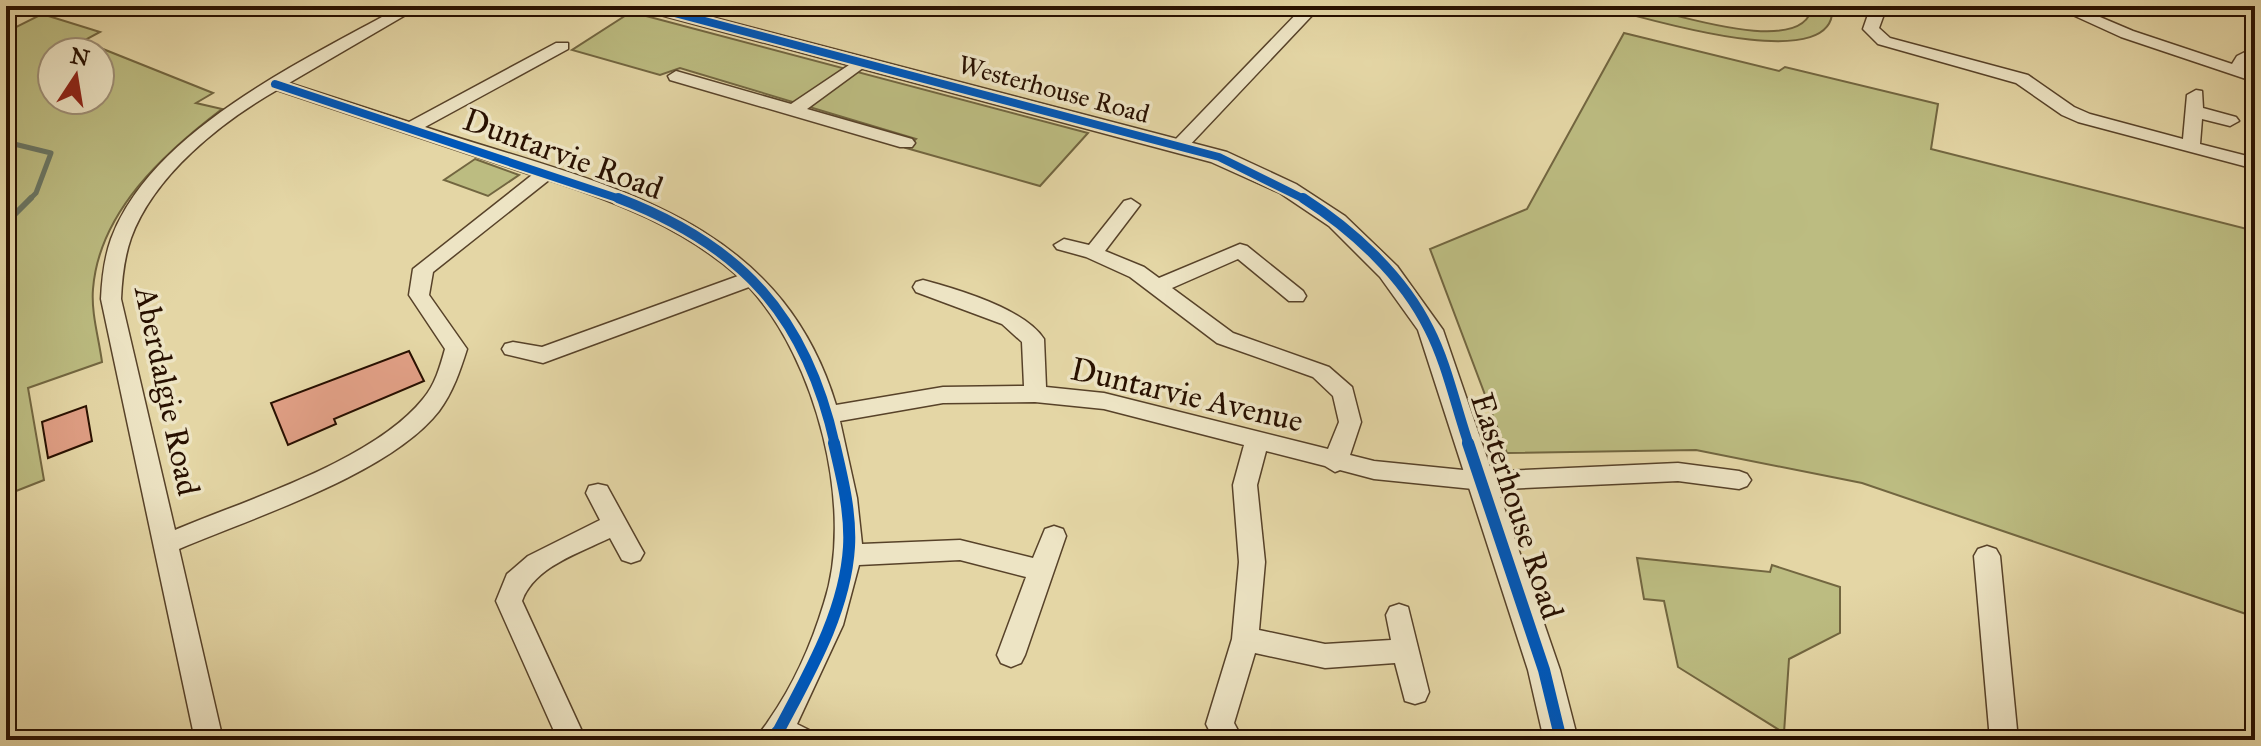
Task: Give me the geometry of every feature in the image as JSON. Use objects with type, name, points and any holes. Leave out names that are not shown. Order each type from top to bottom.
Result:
[{"type":"street","name":"Aberdalgie Road","points":[[209,740],[111,299],[111,272],[119,244],[133,215],[177,158],[229,113],[413,6]]},
{"type":"street","name":"Westerhouse Road","points":[[650,6],[1219,157],[1296,193],[1354,233],[1409,294]]},
{"type":"street","points":[[1180,145],[1313,6]]},
{"type":"street","points":[[1879,6],[1871,29],[1884,41],[2022,79],[2077,115],[2255,164]]},
{"type":"street","points":[[2061,6],[2127,34],[2255,77]]},
{"type":"street","points":[[411,128],[562,46]]},
{"type":"street","points":[[2235,71],[2243,59],[2255,52]]},
{"type":"street","points":[[794,110],[861,62]]},
{"type":"street","points":[[676,76],[906,143]]},
{"type":"street","name":"Duntarvie Road","points":[[275,84],[546,173],[668,219],[719,251],[753,278],[782,312],[817,376],[828,415],[843,487],[849,555],[830,630],[783,737]]},
{"type":"street","points":[[2191,147],[2195,103],[2230,121]]},
{"type":"street","points":[[166,544],[383,450],[423,415],[452,373],[456,349],[419,295],[423,269],[546,173]]},
{"type":"street","points":[[1093,253],[1131,205]]},
{"type":"street","points":[[1064,245],[1093,253],[1137,272],[1160,286],[1225,338],[1321,372],[1344,393],[1350,422],[1335,463]]},
{"type":"street","points":[[1160,286],[1240,250],[1296,296]]},
{"type":"street","points":[[513,349],[543,355],[753,278]]},
{"type":"street","points":[[923,287],[1009,319],[1033,339],[1035,394]]},
{"type":"street","name":"Easterhouse Road","points":[[1409,294],[1430,330],[1483,481],[1544,670],[1561,740]]},
{"type":"street","name":"Duntarvie Avenue","points":[[828,415],[943,395],[1035,394],[1104,401],[1335,463],[1374,470],[1483,481],[1678,472],[1739,480]]},
{"type":"street","points":[[1229,740],[1220,724],[1245,639],[1252,562],[1245,485],[1257,441]]},
{"type":"street","points":[[598,493],[631,553]]},
{"type":"street","points":[[572,740],[509,601],[516,582],[537,563],[615,524]]},
{"type":"street","points":[[1011,655],[1054,536]]},
{"type":"street","points":[[849,555],[960,550],[1041,570]]},
{"type":"street","points":[[1987,556],[2004,740]]},
{"type":"street","points":[[1399,615],[1415,692]]},
{"type":"street","points":[[1245,639],[1325,656],[1406,651]]},
{"type":"green space","points":[[1599,6],[1637,6],[1736,29],[1763,31],[1787,29],[1804,22],[1812,6],[1832,6],[1826,28],[1804,39],[1771,41],[1690,29]]},
{"type":"green space","points":[[631,12],[1088,133],[1040,186],[906,148],[916,139],[680,68],[660,75],[572,50]]},
{"type":"green space","points":[[42,14],[100,32],[92,36],[36,36],[36,116],[116,116],[116,54],[213,93],[196,103],[222,109],[157,165],[121,210],[98,261],[93,289],[94,317],[102,362],[28,388],[44,480],[6,495],[6,32]]},
{"type":"green space","points":[[1624,33],[1779,71],[1785,67],[1938,104],[1931,149],[2255,231],[2255,617],[1862,483],[1696,450],[1507,453],[1430,249],[1527,209]]},
{"type":"green space","points":[[475,159],[519,175],[488,196],[444,180]]},
{"type":"green space","points":[[1637,558],[1770,572],[1772,565],[1840,587],[1840,633],[1789,659],[1784,733],[1678,667],[1664,601],[1644,599]]},
{"type":"building","points":[[409,351],[424,381],[334,419],[336,424],[288,445],[271,403]]},
{"type":"building","points":[[86,406],[92,441],[48,458],[42,422]]},
{"type":"waterway","points":[[6,142],[51,153],[36,193],[6,223]]},
{"type":"cycle path","points":[[648,6],[1219,157],[1288,189],[1337,221],[1388,271],[1430,330],[1544,670],[1561,740]]},
{"type":"cycle path","points":[[275,84],[634,204],[697,235],[726,255],[753,278],[782,313],[805,352],[828,416],[845,498],[849,544],[844,580],[830,625],[790,709],[770,740]]}]
